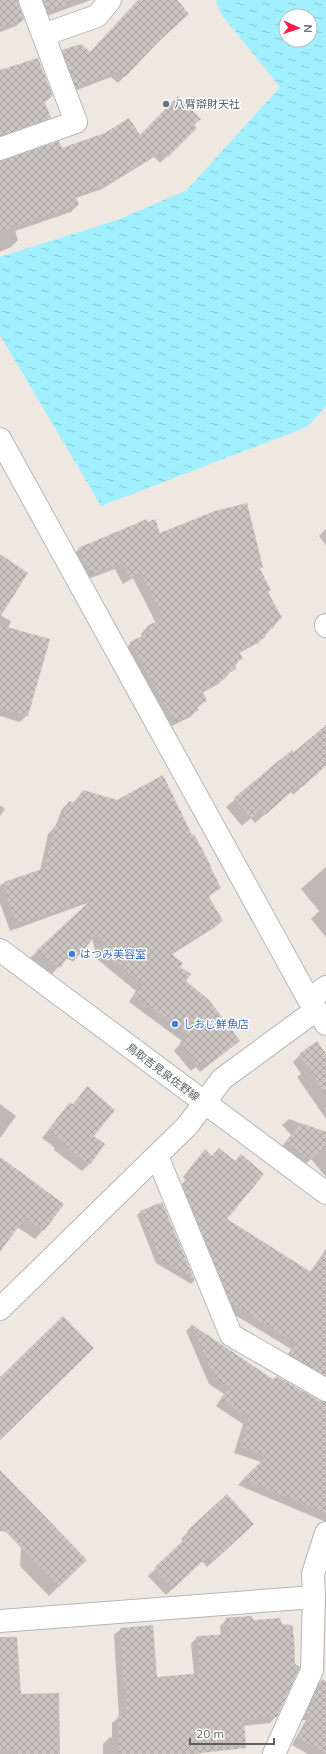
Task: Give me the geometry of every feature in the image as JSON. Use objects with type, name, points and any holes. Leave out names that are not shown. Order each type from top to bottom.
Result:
[{"type":"street","points":[[0,149],[76,122],[30,0]]},
{"type":"street","points":[[43,35],[97,16],[110,0]]},
{"type":"street","points":[[0,439],[317,1011]]},
{"type":"street","name":"鳥取吉見泉佐野線","points":[[0,950],[326,1193]]},
{"type":"street","points":[[0,1309],[188,1125],[222,1079],[317,1011],[326,987]]},
{"type":"street","points":[[157,1156],[231,1335],[326,1390]]},
{"type":"street","points":[[274,1754],[312,1670],[319,1643],[313,1574],[322,1557],[326,1533]]},
{"type":"street","points":[[0,1621],[314,1596]]},
{"type":"water","points":[[216,0],[326,0],[326,406],[307,427],[101,506],[0,335],[0,257],[120,219],[187,190],[280,87],[221,14]]},
{"type":"building","points":[[0,0],[18,0],[24,20],[0,28]]},
{"type":"building","points":[[43,0],[71,0],[71,3],[48,12]]},
{"type":"building","points":[[138,0],[177,0],[189,14],[159,41],[125,77],[118,71],[76,87],[62,50],[81,44],[90,52]]},
{"type":"building","points":[[38,58],[53,96],[44,100],[51,118],[0,136],[0,70]]},
{"type":"building","points":[[178,96],[201,119],[194,125],[197,128],[168,157],[162,151],[110,182],[76,195],[79,205],[0,232],[0,161],[59,141],[62,148],[105,133],[129,118],[140,135]]},
{"type":"building","points":[[247,503],[263,567],[260,569],[271,590],[268,592],[282,618],[272,623],[274,627],[264,633],[266,637],[239,651],[243,659],[234,663],[236,669],[225,675],[226,678],[202,690],[207,701],[196,706],[199,710],[175,722],[130,642],[150,632],[147,626],[163,618],[140,572],[130,578],[122,563],[92,574],[78,548],[147,519],[148,522],[155,519],[160,533],[215,511]]},
{"type":"building","points":[[0,554],[28,573],[0,617]]},
{"type":"building","points":[[0,625],[50,639],[28,716],[0,708]]},
{"type":"building","points":[[326,725],[326,766],[302,787],[300,784],[265,815],[260,810],[251,818],[234,798],[292,750],[294,752]]},
{"type":"building","points":[[163,775],[192,835],[194,834],[221,888],[208,895],[223,921],[170,953],[183,963],[180,967],[191,974],[186,981],[209,1000],[240,1041],[207,1066],[203,1061],[198,1066],[180,1043],[188,1034],[134,995],[142,984],[104,952],[98,931],[80,956],[72,951],[60,968],[36,951],[94,897],[17,925],[4,888],[6,887],[4,882],[45,868],[54,826],[59,827],[69,801],[75,803],[83,790],[117,800]]},
{"type":"building","points":[[317,1041],[326,1054],[326,1095],[299,1054]]},
{"type":"building","points":[[87,1086],[115,1110],[94,1136],[105,1144],[90,1165],[60,1142],[61,1140],[48,1130],[70,1102],[73,1105]]},
{"type":"building","points":[[301,1123],[326,1132],[326,1147],[310,1160],[286,1142]]},
{"type":"building","points":[[219,1148],[235,1161],[241,1154],[264,1174],[227,1219],[311,1272],[326,1250],[326,1376],[289,1354],[296,1343],[231,1303],[182,1184],[191,1173],[188,1171],[205,1149],[212,1156]]},
{"type":"building","points":[[0,1157],[64,1204],[44,1231],[25,1218],[0,1252]]},
{"type":"building","points":[[162,1202],[195,1281],[160,1259],[140,1211]]},
{"type":"building","points":[[63,1316],[94,1348],[0,1440],[0,1377]]},
{"type":"building","points":[[191,1324],[274,1380],[276,1376],[320,1401],[326,1402],[326,1513],[243,1479],[267,1456],[240,1447],[249,1418],[221,1399],[229,1387],[215,1378]]},
{"type":"building","points":[[0,1470],[87,1560],[59,1587],[0,1526]]},
{"type":"building","points":[[227,1494],[254,1524],[214,1561],[209,1555],[173,1589],[154,1568],[190,1534],[187,1531]]},
{"type":"building","points":[[252,1616],[253,1620],[280,1618],[282,1624],[291,1625],[291,1635],[294,1635],[295,1664],[300,1667],[277,1717],[244,1720],[246,1748],[193,1754],[119,1754],[118,1716],[126,1715],[120,1628],[153,1625],[157,1677],[200,1673],[197,1636],[228,1634],[226,1618]]},
{"type":"building","points":[[0,1637],[17,1637],[21,1694],[59,1693],[60,1754],[15,1754],[16,1751],[0,1751]]},
{"type":"building","points":[[322,1679],[326,1681],[326,1754],[298,1738],[311,1714],[306,1714]]},
{"type":"place","name":"八臂辯財天社","points":[[166,104]]},
{"type":"place","name":"はつみ美容室","points":[[72,954]]},
{"type":"place","name":"しおじ鮮魚店","points":[[175,1024]]}]
